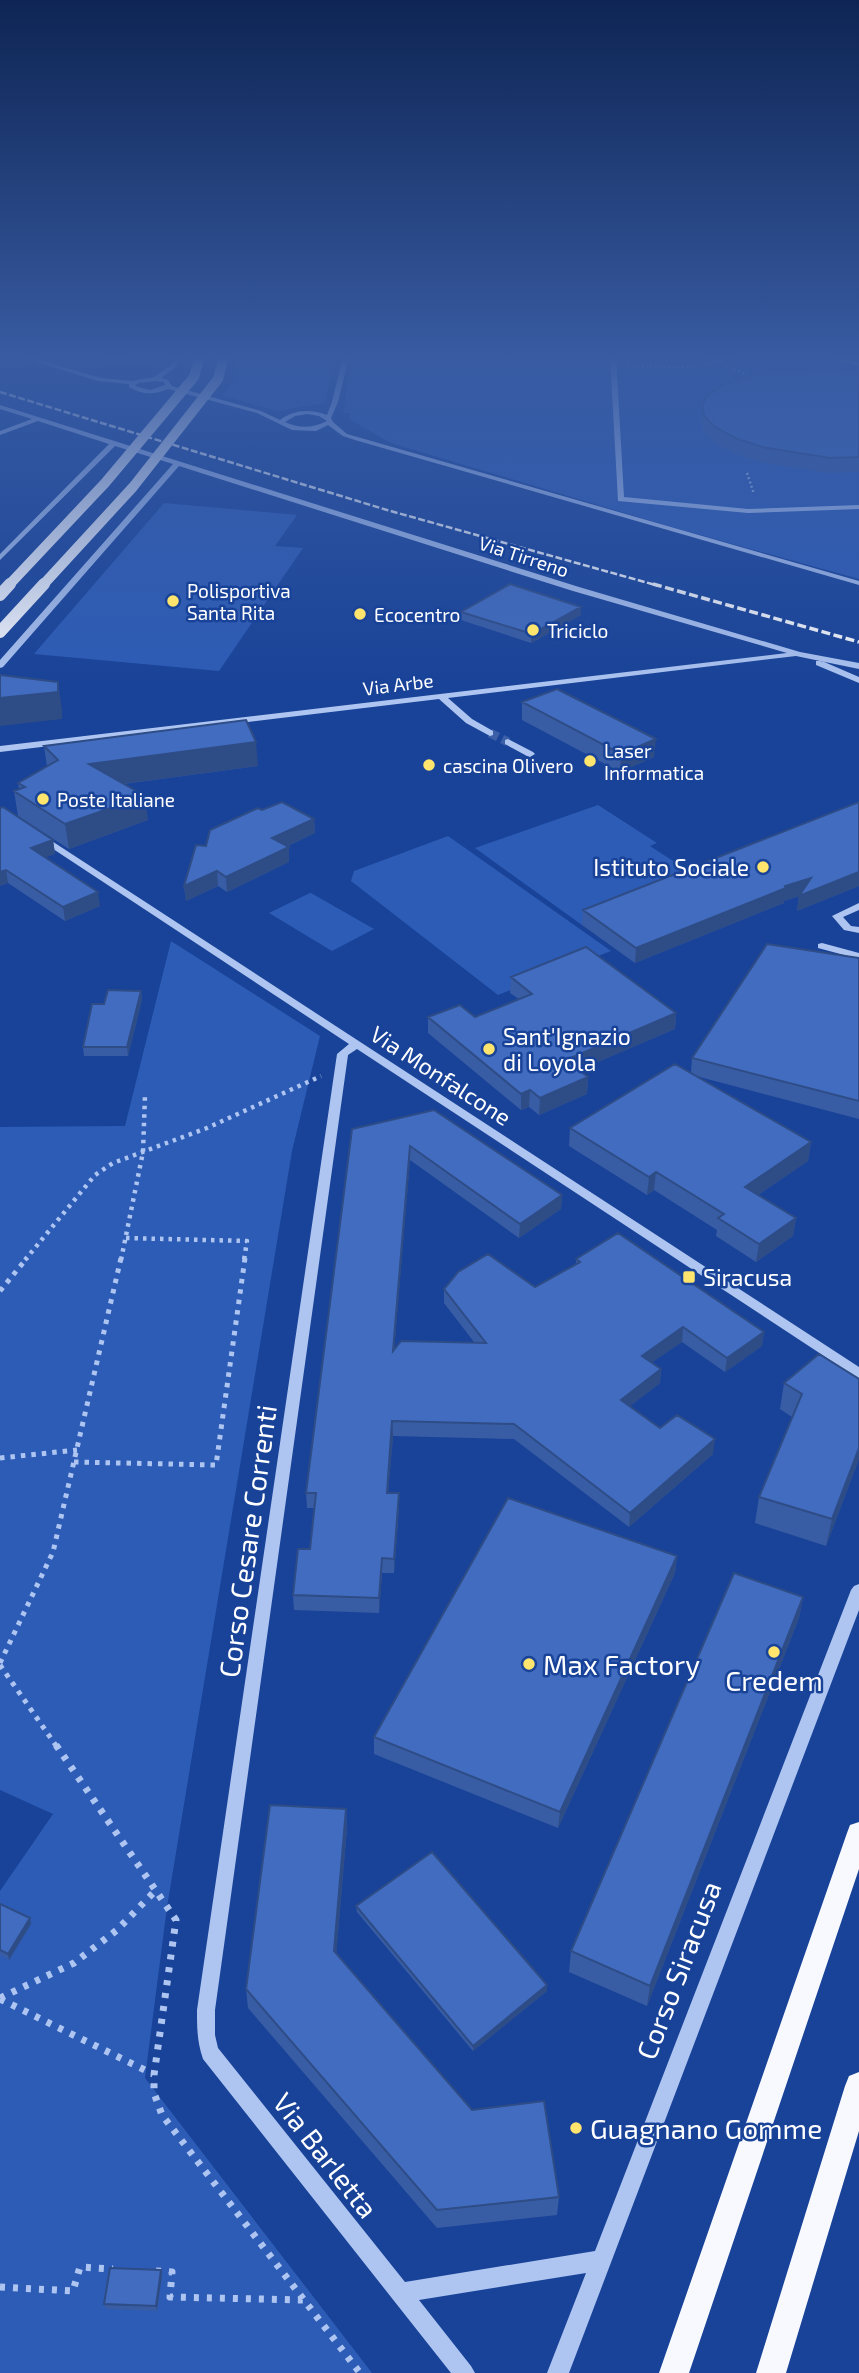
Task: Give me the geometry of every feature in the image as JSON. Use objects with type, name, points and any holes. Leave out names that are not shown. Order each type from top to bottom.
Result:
[{"type":"main road","points":[[0,595],[119,467]]},
{"type":"main road","points":[[0,632],[148,467]]},
{"type":"main road","points":[[674,2373],[859,1833]]},
{"type":"main road","points":[[771,2373],[859,2086]]},
{"type":"street","points":[[0,558],[90,467]]},
{"type":"street","points":[[0,666],[175,467]]},
{"type":"street","name":"Via Tirreno","points":[[190,467],[576,589],[799,654],[859,666]]},
{"type":"street","points":[[455,467],[859,583]]},
{"type":"street","points":[[619,467],[621,499],[748,512],[859,508]]},
{"type":"street","name":"Via Tirreno","points":[[799,654],[859,680]]},
{"type":"street","name":"Via Arbe","points":[[0,749],[799,654]]},
{"type":"street","points":[[441,697],[469,721],[490,733]]},
{"type":"street","points":[[508,742],[530,754]]},
{"type":"street","name":"Via Monfalcone","points":[[34,833],[859,1374]]},
{"type":"street","points":[[859,906],[837,916],[848,929],[859,930]]},
{"type":"street","points":[[822,946],[859,956]]},
{"type":"street","name":"Corso Cesare Correnti","points":[[210,2052],[206,2035],[206,2010],[343,1054],[357,1044]]},
{"type":"street","name":"Corso Siracusa","points":[[558,2373],[859,1590]]},
{"type":"street","name":"Via Barletta","points":[[210,2052],[464,2373]]},
{"type":"street","points":[[399,2293],[601,2260]]},
{"type":"path","points":[[0,1292],[95,1175],[113,1163],[207,1128],[341,1068]]},
{"type":"path","points":[[145,1095],[143,1152],[126,1238],[53,1552],[0,1664],[176,1920],[154,2075],[154,2093],[162,2115],[360,2373]]},
{"type":"path","points":[[74,1462],[216,1465],[247,1241],[126,1238]]},
{"type":"path","points":[[0,1458],[77,1450]]},
{"type":"path","points":[[0,1999],[74,1963],[117,1930],[156,1890]]},
{"type":"path","points":[[0,1999],[154,2075]]},
{"type":"path","points":[[0,2287],[73,2291],[80,2267],[119,2269]]},
{"type":"path","points":[[145,2270],[172,2272],[170,2297],[304,2300]]},
{"type":"shaded area","points":[[470,467],[859,467],[859,579]]},
{"type":"shaded area","name":"Polisportiva Santa Rita","points":[[164,503],[297,515],[275,546],[303,548],[219,671],[34,654]]},
{"type":"shaded area","points":[[598,805],[657,843],[650,846],[701,879],[582,925],[475,848]]},
{"type":"shaded area","points":[[448,836],[611,951],[498,995],[351,881],[354,871]]},
{"type":"shaded area","points":[[310,893],[374,929],[332,951],[269,913]]},
{"type":"shaded area","points":[[171,941],[320,1036],[292,1151],[167,1907],[145,2078],[372,2373],[0,2373],[0,1891],[53,1814],[0,1790],[0,1127],[125,1126]]},
{"type":"building","points":[[510,584],[581,607],[532,634],[461,612]]},
{"type":"building","points":[[0,675],[58,682],[58,692],[0,698]]},
{"type":"building","points":[[557,689],[656,739],[621,754],[522,702]]},
{"type":"building","points":[[246,720],[256,742],[89,764],[145,796],[65,824],[14,791],[25,787],[18,783],[58,760],[44,746]]},
{"type":"building","points":[[282,802],[314,819],[272,838],[289,847],[226,877],[217,871],[184,886],[196,845],[206,846],[210,830],[258,808],[262,810]]},
{"type":"building","points":[[859,802],[859,872],[799,896],[811,878],[785,886],[786,888],[636,948],[583,910]]},
{"type":"building","points":[[3,807],[53,840],[31,848],[98,892],[63,907],[6,870],[0,872],[0,808]]},
{"type":"building","points":[[767,944],[859,958],[859,1101],[692,1058]]},
{"type":"building","points":[[586,947],[676,1013],[566,1060],[588,1077],[540,1098],[530,1090],[521,1094],[428,1017],[460,1005],[475,1017],[532,994],[511,977]]},
{"type":"building","points":[[108,990],[141,991],[127,1047],[83,1047],[92,1004],[104,1004]]},
{"type":"building","points":[[675,1064],[811,1142],[745,1187],[796,1218],[759,1244],[718,1218],[724,1214],[656,1172],[649,1177],[570,1128]]},
{"type":"building","points":[[434,1110],[562,1195],[520,1224],[410,1146],[393,1351],[401,1341],[486,1343],[444,1289],[458,1272],[488,1254],[535,1287],[580,1262],[576,1259],[618,1233],[764,1332],[727,1358],[683,1327],[642,1356],[661,1369],[621,1400],[660,1428],[677,1415],[715,1439],[630,1513],[514,1424],[392,1421],[387,1493],[399,1493],[394,1559],[382,1558],[379,1598],[293,1595],[298,1549],[310,1549],[316,1493],[306,1493],[352,1129]]},
{"type":"building","points":[[819,1354],[859,1379],[859,1448],[832,1519],[759,1497],[802,1394],[784,1383]]},
{"type":"building","name":"Max Factory","points":[[508,1498],[677,1556],[560,1812],[374,1737]]},
{"type":"building","points":[[734,1573],[803,1597],[650,1986],[571,1951]]},
{"type":"building","points":[[270,1805],[346,1809],[334,1951],[472,2110],[544,2101],[559,2197],[437,2210],[246,1989]]},
{"type":"building","points":[[432,1852],[547,1985],[473,2046],[356,1906]]},
{"type":"building","points":[[0,1904],[30,1918],[8,1954],[0,1950]]},
{"type":"building","points":[[110,2268],[161,2270],[156,2306],[104,2304]]},
{"type":"tunnel","points":[[490,733],[508,742]]},
{"type":"railway","points":[[245,467],[387,510],[659,586]]},
{"type":"railway","points":[[653,584],[859,642]]},
{"type":"place","name":"Polisportiva Santa Rita","points":[[173,601]]},
{"type":"place","name":"Ecocentro","points":[[360,614]]},
{"type":"place","name":"Triciclo","points":[[533,630]]},
{"type":"place","name":"Laser Informatica","points":[[590,761]]},
{"type":"place","name":"cascina Olivero","points":[[429,765]]},
{"type":"place","name":"Poste Italiane","points":[[43,799]]},
{"type":"place","name":"Istituto Sociale","points":[[763,867]]},
{"type":"place","name":"Sant'Ignazio di Loyola","points":[[489,1049]]},
{"type":"place","name":"Siracusa","points":[[689,1277]]},
{"type":"place","name":"Credem","points":[[774,1652]]},
{"type":"place","name":"Max Factory","points":[[529,1664]]},
{"type":"place","name":"Guagnano Gomme","points":[[576,2128]]}]
